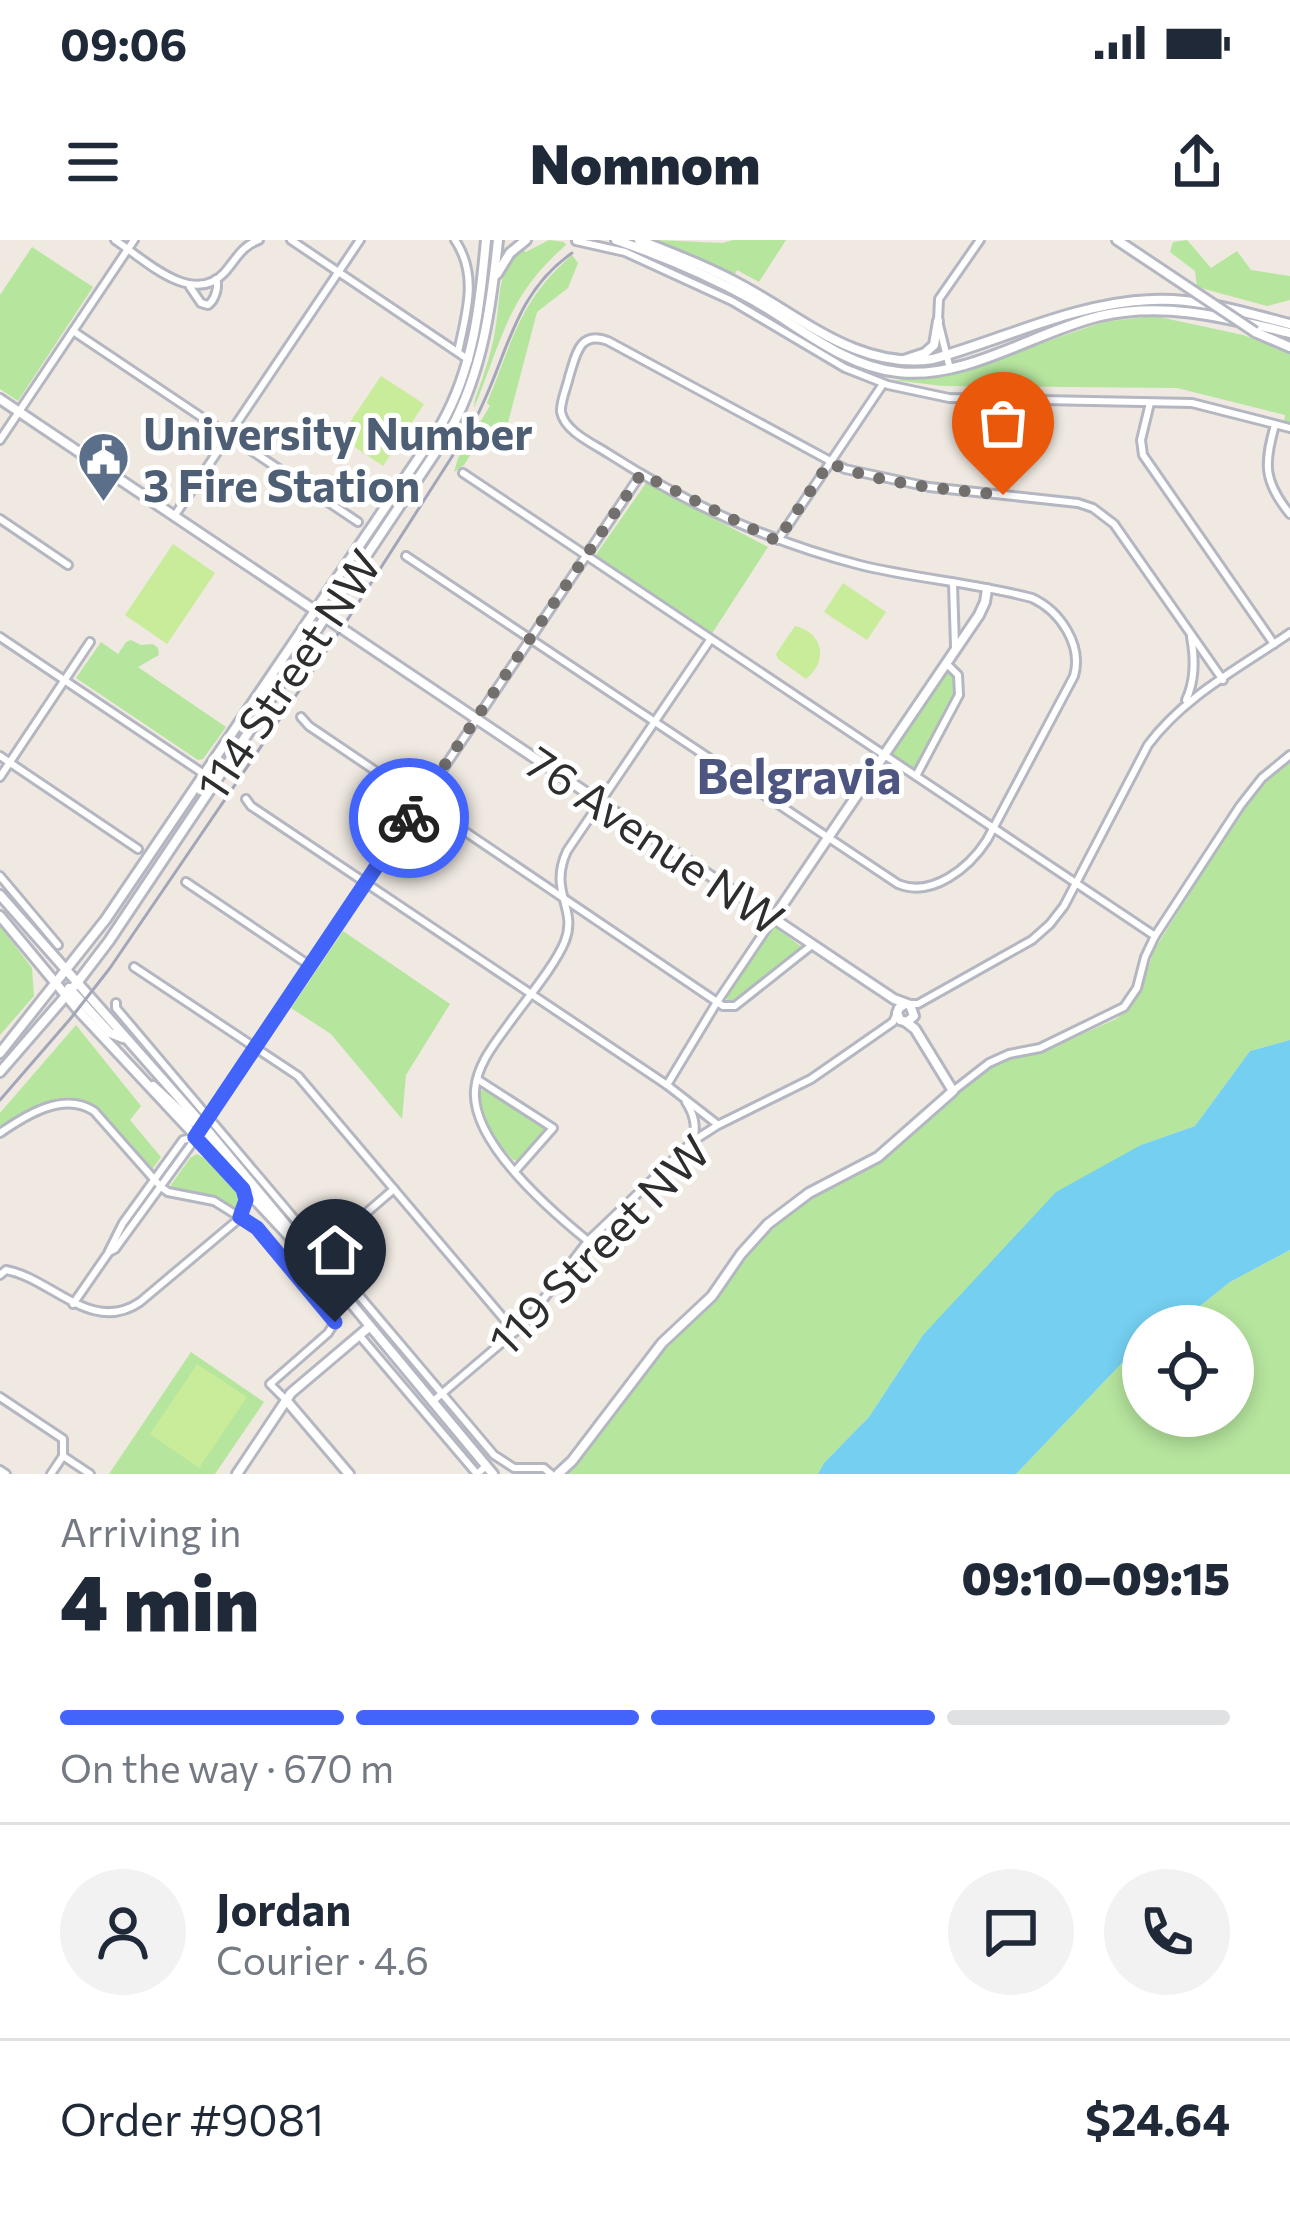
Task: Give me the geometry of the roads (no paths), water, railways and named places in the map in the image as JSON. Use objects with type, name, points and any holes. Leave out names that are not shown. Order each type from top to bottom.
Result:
[{"type":"main road","name":"114 Street NW","points":[[0,1072],[110,941],[446,417],[469,360],[486,240]]},
{"type":"main road","name":"114 Street NW","points":[[0,1053],[90,942],[456,418],[481,355],[498,240]]},
{"type":"main road","points":[[494,280],[510,253],[526,240]]},
{"type":"main road","points":[[616,240],[752,299],[859,363],[902,373],[950,369],[1088,320],[1132,311],[1179,310],[1290,329]]},
{"type":"main road","points":[[640,240],[738,282],[838,343],[903,361],[948,355],[1086,310],[1150,300],[1193,302],[1290,329]]},
{"type":"main road","points":[[1117,240],[1255,332],[1290,347]]},
{"type":"main road","points":[[903,361],[934,345],[938,321]]},
{"type":"main road","name":"76 Avenue NW","points":[[0,399],[894,999],[953,1091]]},
{"type":"main road","points":[[773,919],[979,615],[987,589]]},
{"type":"main road","points":[[0,895],[67,972],[72,989],[145,1082],[195,1137],[206,1139],[233,1168],[489,1470]]},
{"type":"main road","points":[[0,916],[56,984],[72,989],[110,1033],[126,1039],[205,1121],[246,1184]]},
{"type":"main road","points":[[51,954],[73,954],[90,942]]},
{"type":"main road","points":[[145,1082],[191,1121],[205,1121]]},
{"type":"main road","points":[[555,1474],[572,1462],[662,1343],[712,1296],[774,1218],[809,1193],[878,1157],[953,1091]]},
{"type":"main road","points":[[237,1474],[286,1400],[369,1327]]},
{"type":"main road","points":[[286,1400],[349,1474]]},
{"type":"street","points":[[116,240],[178,283],[190,286],[216,279],[248,242],[259,240]]},
{"type":"street","points":[[0,440],[134,240]]},
{"type":"street","points":[[291,240],[469,360]]},
{"type":"street","points":[[175,515],[360,240]]},
{"type":"street","points":[[455,240],[464,255],[470,289],[458,352]]},
{"type":"street","points":[[950,369],[938,321],[939,299],[980,240]]},
{"type":"street","points":[[576,241],[615,248],[733,301],[845,368],[883,384],[949,398],[1192,403],[1290,428]]},
{"type":"street","points":[[190,286],[200,303],[208,305],[218,286],[216,279]]},
{"type":"street","points":[[73,331],[358,522]]},
{"type":"street","points":[[406,556],[910,890],[937,884],[972,860],[994,829],[1074,676],[1075,645],[1044,604],[1032,598],[860,565],[777,541],[641,474],[570,428],[561,411],[576,352],[588,339],[608,341],[845,469],[929,487],[1063,500],[1093,508],[1114,524],[1222,680]]},
{"type":"street","points":[[777,541],[883,384]]},
{"type":"street","points":[[1150,403],[1141,440],[1143,455],[1274,644]]},
{"type":"street","points":[[1275,424],[1267,470],[1290,514]]},
{"type":"street","points":[[463,473],[1155,936]]},
{"type":"street","points":[[73,1304],[115,1249],[183,1140],[195,1137],[641,474]]},
{"type":"street","points":[[0,519],[68,565]]},
{"type":"street","points":[[915,777],[959,694],[958,675],[949,659],[956,641],[953,584]]},
{"type":"street","name":"119 Street NW","points":[[432,1402],[515,1332],[588,1241],[693,1141],[811,1079],[905,1013],[1041,933],[1057,916],[1148,745],[1190,691],[1190,633]]},
{"type":"street","name":"119 Street NW","points":[[1182,705],[1290,633]]},
{"type":"street","points":[[0,638],[204,774]]},
{"type":"street","points":[[588,1241],[548,1208],[486,1135],[475,1099],[477,1078],[488,1054],[567,937],[559,877],[564,857],[710,640]]},
{"type":"street","points":[[0,777],[90,642]]},
{"type":"street","points":[[301,716],[309,726],[728,1008],[812,944]]},
{"type":"street","points":[[953,1091],[989,1063],[1040,1048],[1124,1007],[1137,988],[1155,936],[1240,806],[1262,778],[1290,755]]},
{"type":"street","points":[[0,756],[138,849]]},
{"type":"street","points":[[246,799],[667,1085],[718,1125]]},
{"type":"street","points":[[0,876],[58,945]]},
{"type":"street","points":[[186,882],[309,965]]},
{"type":"street","points":[[667,1085],[773,919]]},
{"type":"street","points":[[134,967],[298,1076],[515,1332]]},
{"type":"street","points":[[116,1004],[205,1121],[501,1461],[518,1469],[544,1468],[555,1474]]},
{"type":"street","points":[[477,1078],[553,1128],[515,1171]]},
{"type":"street","points":[[680,1094],[693,1115],[693,1141]]},
{"type":"street","points":[[0,1133],[60,1104],[83,1105],[157,1184],[169,1192],[214,1201],[257,1228],[335,1322],[270,1384],[286,1400]]},
{"type":"street","points":[[0,1275],[9,1269],[31,1277],[73,1304],[112,1311],[134,1306],[240,1217],[246,1184]]},
{"type":"street","points":[[322,1251],[394,1189]]},
{"type":"street","points":[[359,1335],[477,1474],[489,1470]]},
{"type":"street","points":[[0,1397],[63,1439],[63,1456],[51,1474]]},
{"type":"street","points":[[63,1456],[90,1474]]},
{"type":"water","points":[[1290,1040],[1290,1250],[1230,1282],[1201,1305],[1122,1305],[1122,1363],[1016,1474],[818,1474],[869,1417],[923,1335],[1056,1192],[1141,1145],[1195,1126],[1250,1051]]},
{"type":"tram line","points":[[0,1100],[110,968],[346,622],[471,427],[522,311],[551,271],[572,253]]},
{"type":"place","name":"University Number 3 Fire Station","points":[[104,503]]},
{"type":"district","name":"Belgravia","points":[[799,774]]}]
